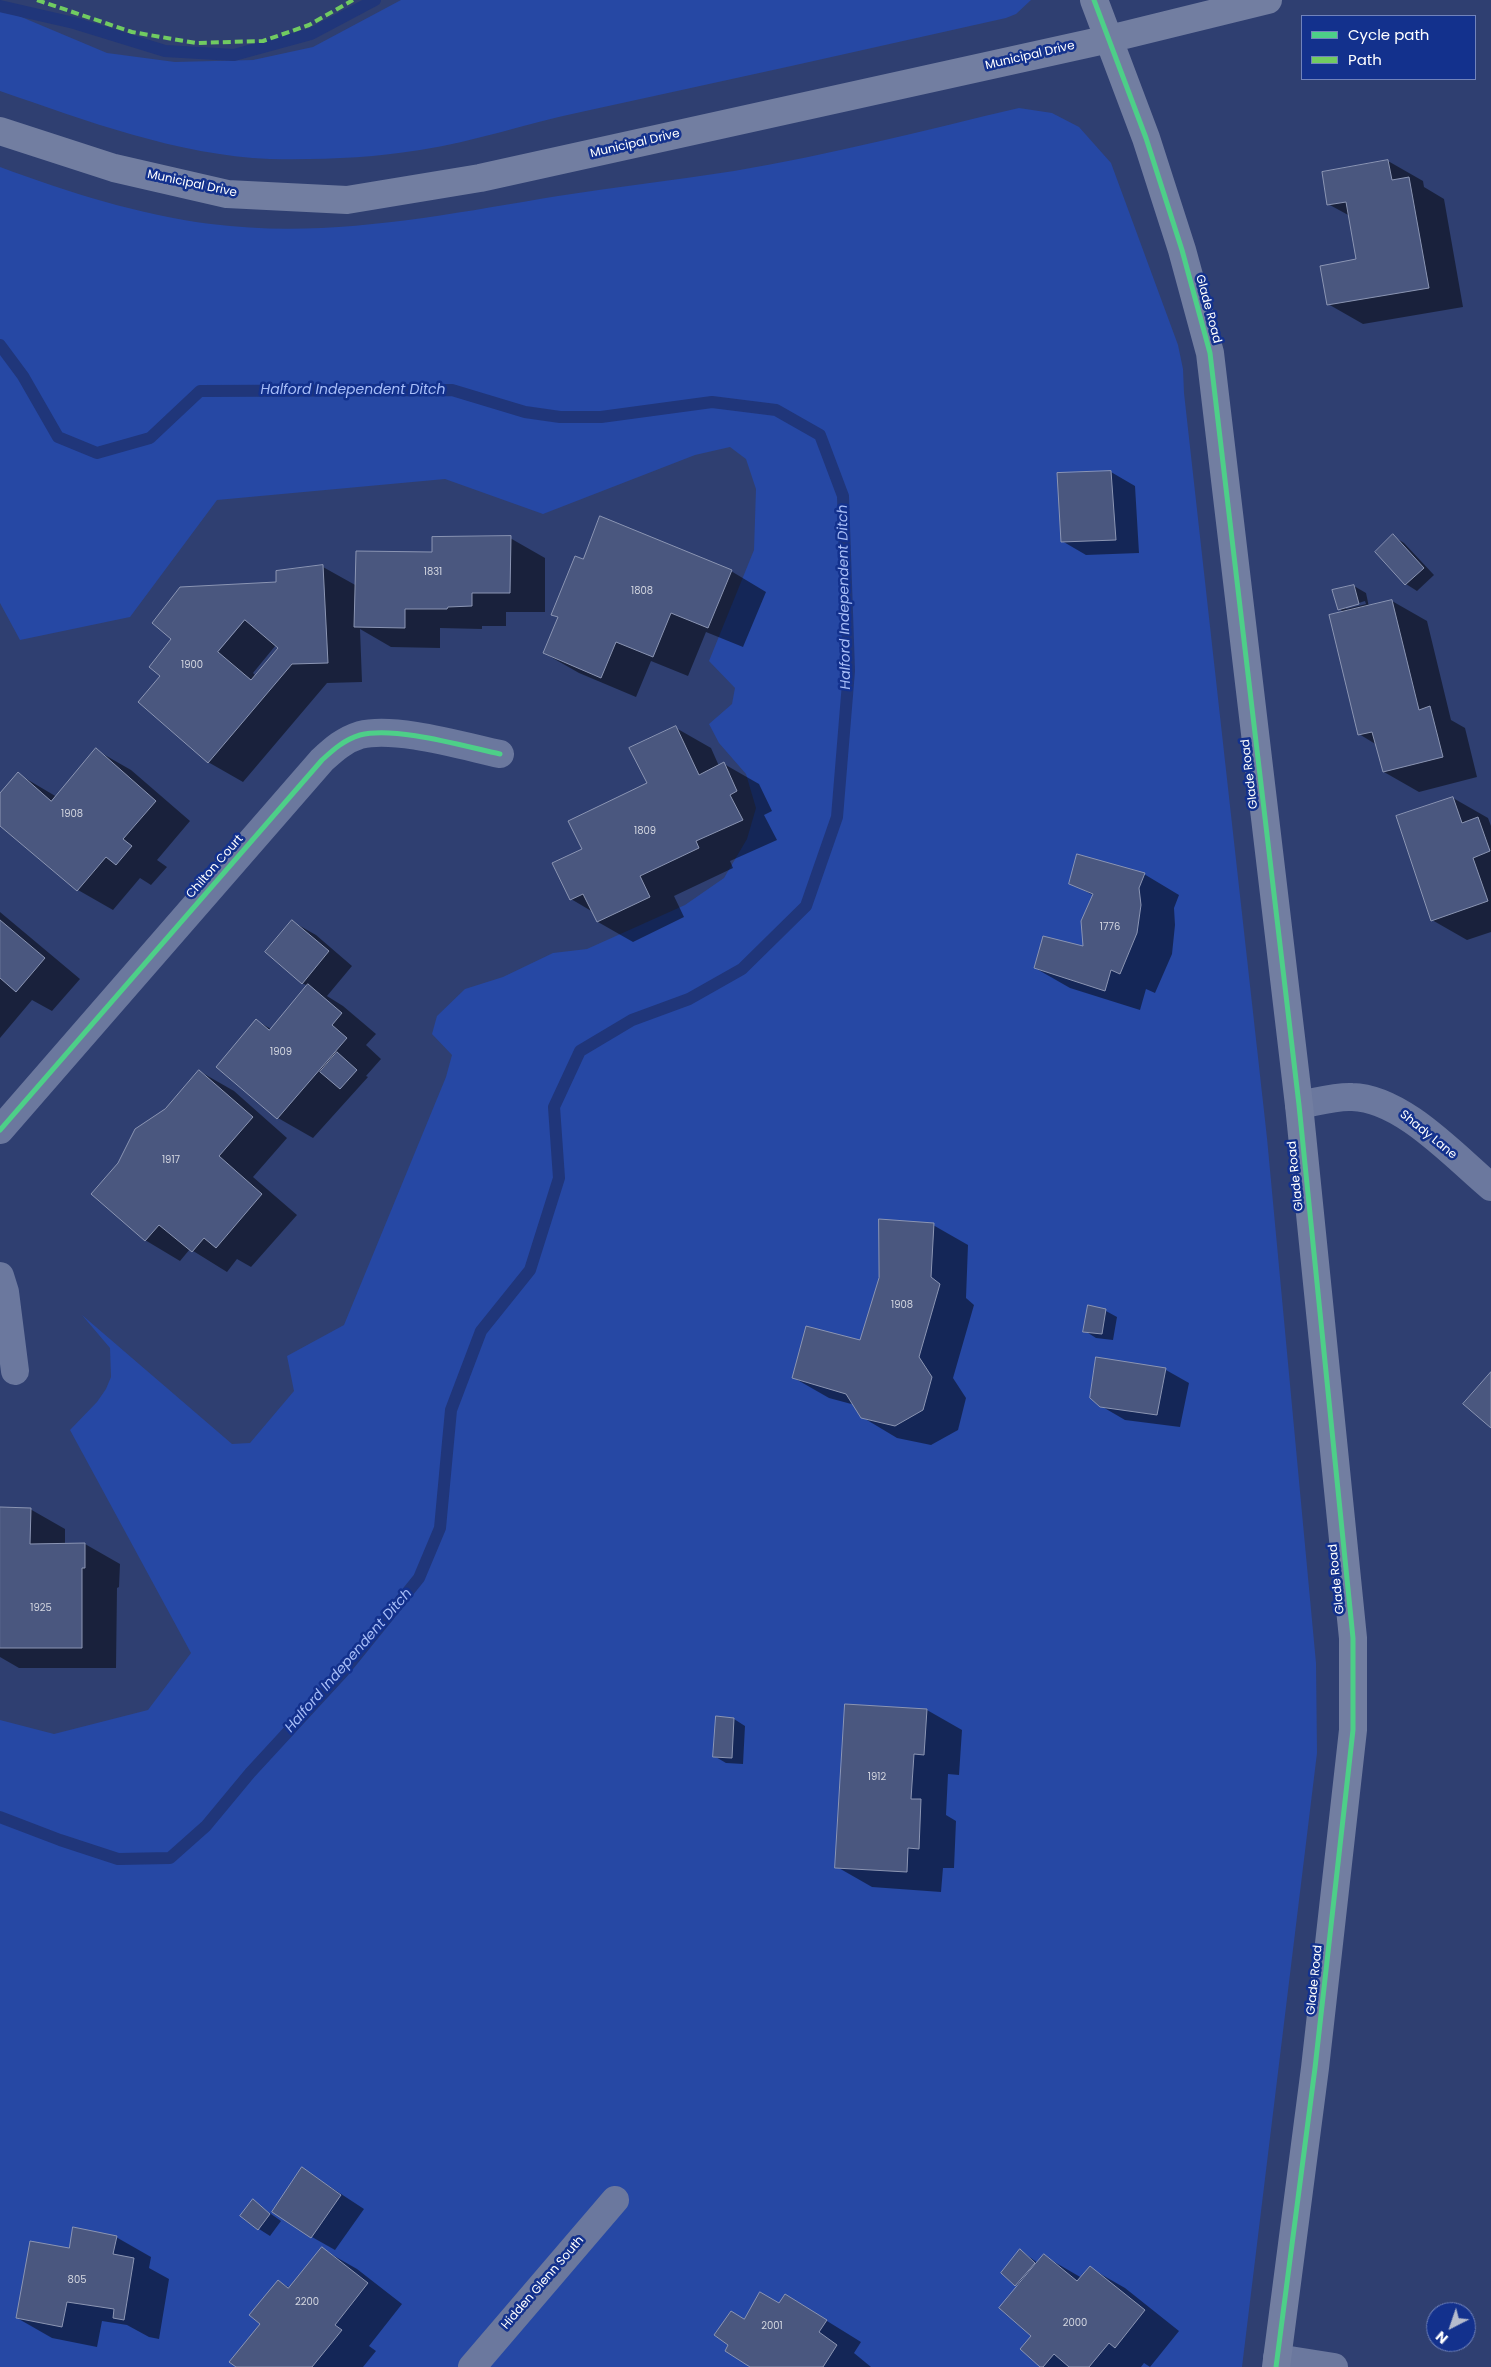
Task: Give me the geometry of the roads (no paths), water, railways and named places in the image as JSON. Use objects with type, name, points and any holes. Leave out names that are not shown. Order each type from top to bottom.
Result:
[{"type":"street","name":"Glade Road","points":[[1094,0],[1146,138],[1182,250],[1210,352],[1299,1105],[1353,1638],[1353,1730],[1315,2068],[1277,2363]]},
{"type":"street","name":"Municipal Drive","points":[[0,130],[114,168],[227,194],[347,200],[480,178],[1109,38],[1268,0]]},
{"type":"street","name":"Chilton Court","points":[[0,1130],[322,760],[338,745],[359,736],[377,732],[398,734],[500,754]]},
{"type":"street","name":"Shady Lane","points":[[1299,1105],[1351,1096],[1377,1100],[1402,1112],[1491,1187]]},
{"type":"street","points":[[0,1276],[5,1292],[15,1371]]},
{"type":"street","name":"Hidden Glenn South","points":[[472,2367],[615,2200]]},
{"type":"street","points":[[1277,2363],[1334,2367]]},
{"type":"waterway","name":"Halford Independent Ditch","points":[[0,6],[74,23],[165,51],[234,55],[311,34],[375,0]]},
{"type":"waterway","name":"Halford Independent Ditch","points":[[0,345],[23,376],[58,437],[97,453],[150,438],[200,391],[452,390],[525,412],[560,417],[601,417],[712,402],[776,410],[820,435],[843,496],[849,671],[837,817],[806,906],[742,969],[689,999],[632,1020],[580,1051],[554,1107],[559,1178],[530,1270],[481,1331],[451,1410],[440,1528],[419,1578],[343,1672],[250,1773],[206,1826],[170,1858],[118,1859],[60,1840],[0,1817]]}]
